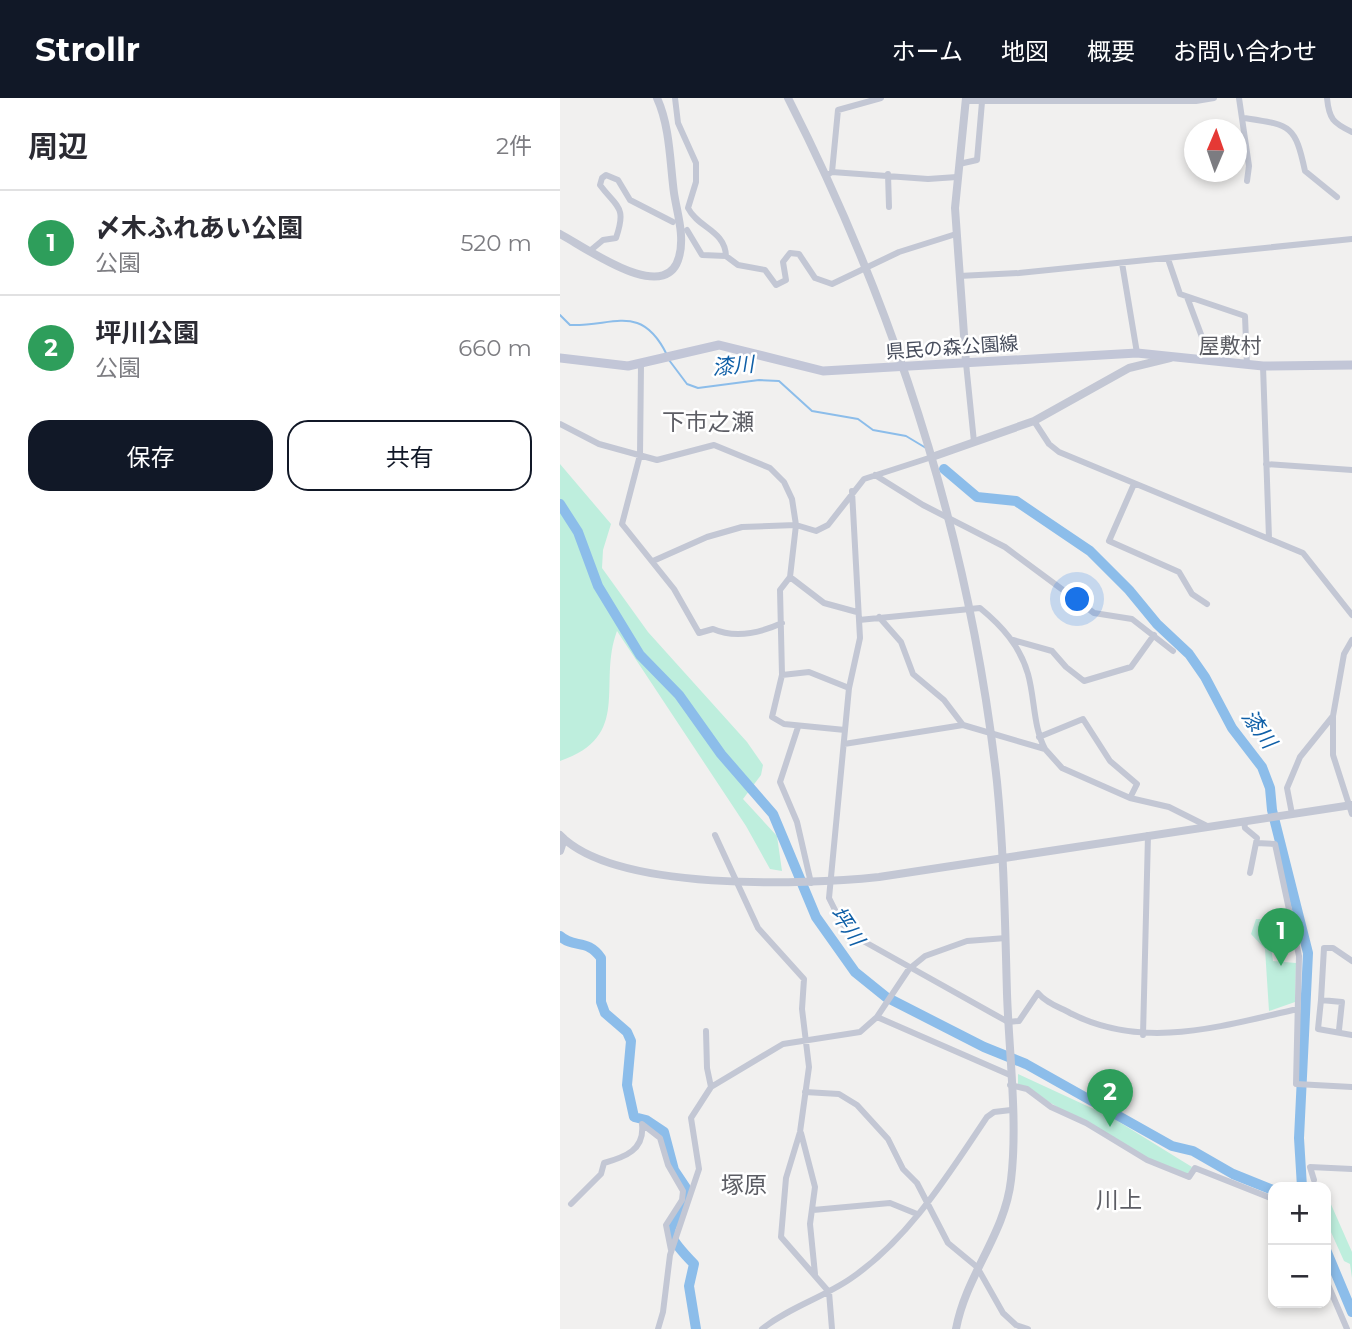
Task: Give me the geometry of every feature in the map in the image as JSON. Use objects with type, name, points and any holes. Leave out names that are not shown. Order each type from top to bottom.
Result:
[{"type":"main road","name":"県民の森公園線","points":[[560,358],[645,364],[719,345],[823,371],[1137,354],[1264,366],[1352,365]]},
{"type":"street","points":[[560,234],[631,273],[648,278],[668,273],[677,264],[681,248],[680,229],[664,119],[657,98]]},
{"type":"street","points":[[675,98],[678,122],[696,163],[696,182],[688,208],[691,215],[723,240],[726,256]]},
{"type":"street","points":[[788,98],[830,174],[905,368],[949,519],[969,606],[990,732],[1002,859],[1006,938],[1012,1178],[1000,1225],[961,1302],[956,1329]]},
{"type":"street","points":[[830,174],[838,110],[881,98]]},
{"type":"street","points":[[974,442],[956,234],[957,177],[966,100],[982,102],[1214,98]]},
{"type":"street","points":[[1239,98],[1244,118],[1276,123],[1292,131],[1298,139],[1305,171],[1337,197]]},
{"type":"street","points":[[1327,98],[1329,116],[1334,124],[1352,132]]},
{"type":"street","points":[[959,164],[977,160],[982,102]]},
{"type":"street","points":[[1247,147],[1247,181]]},
{"type":"street","points":[[830,174],[888,174],[928,179],[957,177]]},
{"type":"street","points":[[888,174],[888,206]]},
{"type":"street","points":[[591,250],[603,240],[616,238],[622,221],[619,205],[600,185],[602,178],[606,176],[618,180],[630,200],[673,222]]},
{"type":"street","points":[[687,230],[702,255],[726,256],[738,265],[765,270],[776,285],[784,282],[783,262],[787,255],[793,252],[799,254],[815,278],[828,283],[837,282],[899,252],[956,234]]},
{"type":"street","points":[[959,275],[1168,259],[1352,239]]},
{"type":"street","points":[[1168,259],[1180,294],[1245,316],[1247,365]]},
{"type":"street","points":[[1122,263],[1137,354]]},
{"type":"street","points":[[1187,297],[1202,337],[1246,344]]},
{"type":"street","points":[[653,561],[707,537],[742,527],[796,525],[816,531],[828,525],[864,479],[1034,421],[1129,368],[1182,357]]},
{"type":"street","points":[[645,364],[640,454],[622,524],[682,601],[699,633],[713,629],[724,634],[759,634],[782,623]]},
{"type":"street","points":[[1264,366],[1269,538]]},
{"type":"street","points":[[1034,421],[1049,444],[1059,452],[1269,538],[1309,559],[1352,615]]},
{"type":"street","points":[[560,424],[599,444],[657,460],[714,445],[770,468],[784,482],[792,499],[796,525],[790,577],[780,590],[782,675],[772,717],[784,724],[798,727],[845,730]]},
{"type":"street","points":[[1266,464],[1352,470]]},
{"type":"street","points":[[875,475],[949,519],[1005,547],[1094,613],[1132,619],[1174,651]]},
{"type":"street","points":[[1134,484],[1109,541],[1180,572],[1192,594],[1206,604]]},
{"type":"street","points":[[852,491],[860,638],[849,688],[829,898],[842,924],[909,969],[1008,1022],[1019,1021],[1038,993],[1094,1025],[1143,1035],[1204,1029],[1298,1009]]},
{"type":"street","points":[[790,577],[824,603],[857,612]]},
{"type":"street","points":[[859,620],[920,616],[969,606],[980,608],[1005,629],[1012,640],[1028,672],[1038,737],[1062,768],[1130,798],[1169,807],[1207,826]]},
{"type":"street","points":[[879,617],[901,642],[914,674],[944,700],[963,725]]},
{"type":"street","points":[[1012,640],[1052,651],[1084,681],[1131,667],[1154,635]]},
{"type":"street","points":[[560,851],[562,837],[585,853],[646,872],[739,882],[831,882],[1002,859],[1207,826],[1351,808],[1333,755],[1334,716],[1344,654],[1352,640]]},
{"type":"street","points":[[782,675],[809,672],[849,688]]},
{"type":"street","points":[[1287,815],[1287,789],[1295,767],[1334,716]]},
{"type":"street","points":[[1038,737],[1083,719],[1110,761],[1137,784],[1130,798]]},
{"type":"street","points":[[844,744],[963,725],[1045,749]]},
{"type":"street","points":[[798,727],[780,782],[797,822],[803,883]]},
{"type":"street","points":[[1244,821],[1245,828],[1257,838],[1250,873]]},
{"type":"street","points":[[715,835],[758,928],[804,979],[802,1009],[808,1067],[800,1132],[786,1178],[781,1237],[829,1292],[832,1329]]},
{"type":"street","points":[[1143,1035],[1148,835]]},
{"type":"street","points":[[1256,844],[1275,844],[1298,956],[1296,1084],[1352,1087]]},
{"type":"street","points":[[658,1329],[672,1249],[682,1215],[695,1191],[699,1169],[691,1118],[712,1087],[783,1044],[860,1032],[877,1017],[909,969],[925,956],[967,941],[1006,938]]},
{"type":"street","points":[[1339,1030],[1318,1028],[1324,948],[1333,948],[1352,961]]},
{"type":"street","points":[[1321,1000],[1342,1002],[1340,1034],[1352,1035]]},
{"type":"street","points":[[877,1017],[1010,1075]]},
{"type":"street","points":[[705,1031],[707,1068],[712,1087]]},
{"type":"street","points":[[1010,1086],[1027,1089],[1051,1107],[1086,1123],[1147,1160],[1189,1177],[1195,1168],[1268,1197]]},
{"type":"street","points":[[805,1092],[839,1094],[857,1105],[888,1139],[903,1169],[917,1183],[948,1243],[977,1267],[1003,1313],[1016,1325],[1028,1329]]},
{"type":"street","points":[[762,1329],[829,1292],[878,1256],[928,1203],[988,1117],[994,1112],[1011,1110]]},
{"type":"street","points":[[571,1204],[601,1174],[604,1163],[630,1153],[638,1146],[642,1139],[642,1124],[660,1138],[668,1165],[683,1191],[682,1200],[669,1218],[666,1231],[672,1249]]},
{"type":"street","points":[[800,1132],[815,1187],[810,1224],[815,1275]]},
{"type":"street","points":[[1314,1180],[1310,1167],[1352,1169]]},
{"type":"street","points":[[813,1210],[890,1203],[918,1214]]},
{"type":"street","points":[[669,1218],[682,1215]]},
{"type":"street","points":[[1331,1292],[1347,1329]]},
{"type":"green space","points":[[560,464],[611,524],[603,550],[602,568],[648,632],[747,742],[763,765],[761,775],[743,799],[777,836],[782,871],[770,869],[746,826],[617,631],[612,651],[605,723],[597,738],[583,750],[560,761]]},
{"type":"green space","points":[[1256,919],[1267,919],[1273,961],[1296,963],[1295,1002],[1269,1011],[1265,949],[1251,934]]},
{"type":"green space","points":[[1018,1074],[1111,1117],[1192,1167],[1187,1175],[1147,1159],[1018,1084]]},
{"type":"green space","points":[[1331,1204],[1352,1252],[1352,1278],[1350,1264],[1344,1261],[1331,1232]]},
{"type":"waterway","name":"漆川","points":[[560,315],[570,325],[613,321],[636,323],[647,328],[667,355]]},
{"type":"waterway","name":"漆川","points":[[669,360],[687,384],[698,388],[759,380],[779,381],[812,411],[858,419],[873,430],[906,436],[926,448]]},
{"type":"waterway","name":"漆川","points":[[944,469],[977,497],[1016,501],[1090,551],[1129,590],[1157,624],[1189,654],[1205,677],[1232,728],[1262,767],[1270,788],[1272,810],[1308,953],[1299,1138],[1302,1182]]},
{"type":"waterway","name":"坪川","points":[[560,504],[578,532],[598,586],[640,655],[679,695],[721,754],[773,814],[816,917],[855,972],[886,997],[984,1047],[1026,1064],[1172,1146],[1193,1151],[1233,1174],[1268,1188]]},
{"type":"waterway","points":[[560,936],[591,948],[601,958],[601,1002],[605,1013],[627,1032],[631,1041],[627,1085],[634,1117],[646,1120],[664,1132],[674,1170],[688,1191],[671,1232],[673,1240],[694,1264],[689,1286],[696,1329]]},
{"type":"waterway","name":"坪川","points":[[1331,1262],[1352,1312]]},
{"type":"place","name":"〆木ふれあい公園","points":[[1281,966]]},
{"type":"place","name":"坪川公園","points":[[1110,1127]]},
{"type":"district","name":"屋敷村","points":[[1230,346]]},
{"type":"district","name":"下市之瀬","points":[[708,422]]},
{"type":"district","name":"塚原","points":[[744,1185]]},
{"type":"district","name":"川上","points":[[1119,1200]]}]
